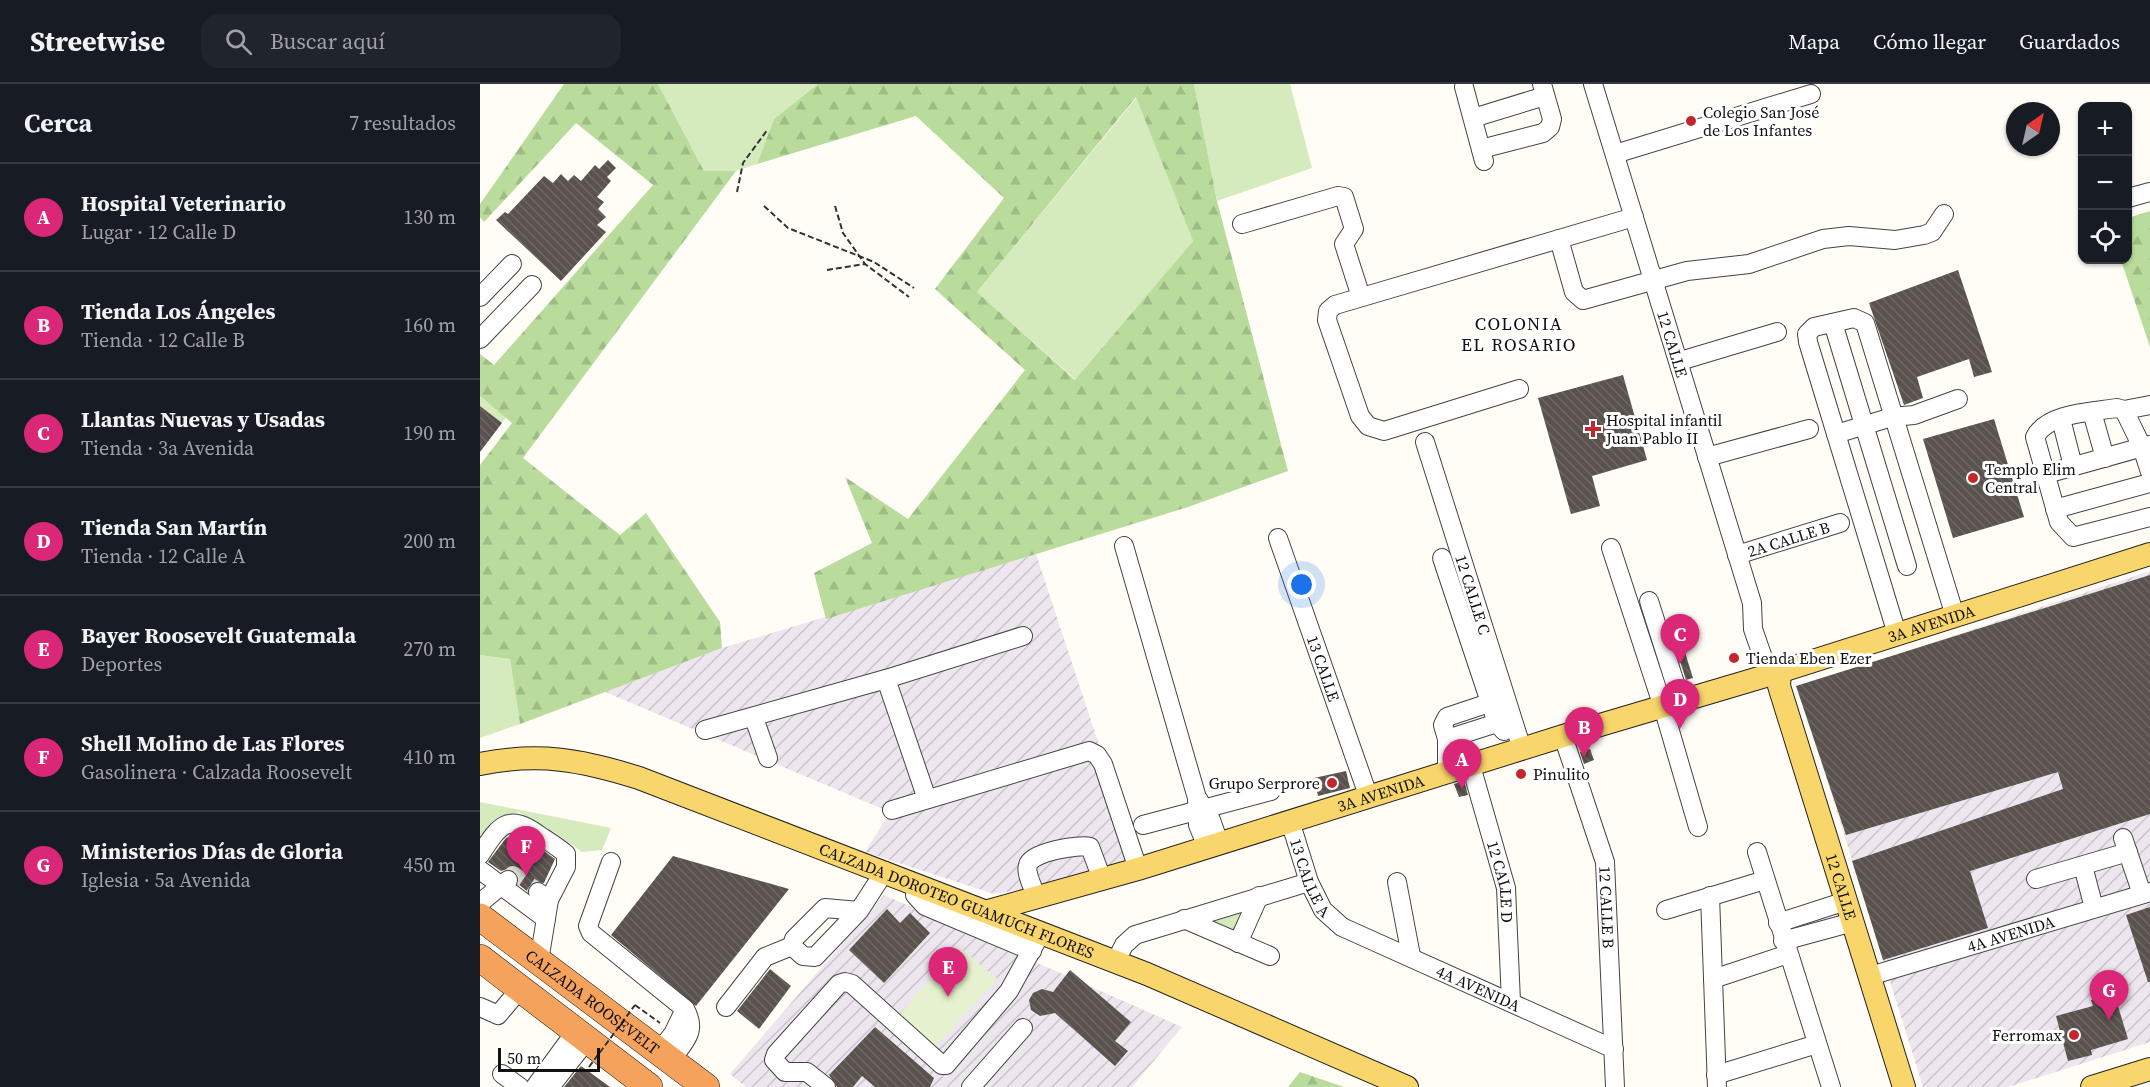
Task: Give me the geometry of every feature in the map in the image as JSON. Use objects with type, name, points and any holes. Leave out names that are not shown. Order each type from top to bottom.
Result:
[{"type":"highway","name":"CALZADA ROOSEVELT","points":[[480,917],[539,961],[664,1046],[706,1087]]},
{"type":"highway","name":"CALZADA ROOSEVELT","points":[[481,961],[649,1087]]},
{"type":"main road","name":"3A AVENIDA","points":[[988,911],[1138,869],[1563,736],[1672,704],[1776,678],[1897,634],[2150,554]]},
{"type":"main road","name":"12 CALLE","points":[[1776,678],[1904,1087]]},
{"type":"main road","name":"CALZADA DOROTEO GUAMUCH FLORES","points":[[486,765],[555,758],[602,766],[988,911],[1042,941],[1115,963],[1407,1087]]},
{"type":"main road","points":[[1042,941],[1045,915],[1053,900],[1070,889]]},
{"type":"main road","points":[[2092,1087],[2150,1069]]},
{"type":"street","name":"12 CALLE","points":[[1593,84],[1680,361],[1752,603],[1764,625],[1776,678]]},
{"type":"street","points":[[1467,87],[1473,118],[1483,155],[1543,133],[1550,127],[1552,119],[1544,90],[1473,118]]},
{"type":"street","points":[[1615,154],[1811,94]]},
{"type":"street","points":[[2132,197],[2150,192]]},
{"type":"street","points":[[1242,224],[1338,196],[1344,197],[1354,229],[1344,244],[1361,297]]},
{"type":"street","points":[[1559,239],[1574,292],[1578,298],[1583,300],[1687,271],[1749,264],[1823,239],[1849,236],[1895,240],[1924,235],[1932,232],[1944,214]]},
{"type":"street","points":[[1519,389],[1384,431],[1368,426],[1360,416],[1327,320],[1328,311],[1335,305],[1361,297],[1634,217]]},
{"type":"street","points":[[480,297],[512,264]]},
{"type":"street","points":[[480,339],[532,285]]},
{"type":"street","points":[[1897,634],[1808,342],[1807,334],[1814,327],[1854,318],[1865,323],[1935,558],[1955,616]]},
{"type":"street","points":[[1833,323],[1908,566]]},
{"type":"street","points":[[1680,361],[1777,332]]},
{"type":"street","points":[[1836,434],[1892,417],[1914,415],[1958,399]]},
{"type":"street","points":[[2150,405],[2124,410],[2117,408],[2061,419],[2040,427],[2035,437],[2059,522],[2073,537],[2150,517]]},
{"type":"street","points":[[2124,410],[2146,446],[2150,472]]},
{"type":"street","points":[[2092,412],[2104,458]]},
{"type":"street","points":[[2061,419],[2073,466]]},
{"type":"street","points":[[1707,458],[1809,429]]},
{"type":"street","name":"12 CALLE C","points":[[1425,442],[1522,749]]},
{"type":"street","points":[[2046,474],[2146,446]]},
{"type":"street","points":[[2055,509],[2150,483]]},
{"type":"street","name":"2A CALLE B","points":[[1737,555],[1840,523]]},
{"type":"street","name":"13 CALLE","points":[[1278,538],[1369,798]]},
{"type":"street","points":[[1124,546],[1213,845]]},
{"type":"street","points":[[1611,548],[1672,704]]},
{"type":"street","points":[[1442,558],[1497,723],[1522,749]]},
{"type":"street","points":[[1878,575],[1935,558]]},
{"type":"street","points":[[1649,601],[1698,827]]},
{"type":"street","points":[[705,730],[886,679],[1023,636]]},
{"type":"street","points":[[886,679],[927,799]]},
{"type":"street","points":[[1447,774],[1447,739],[1443,725],[1447,717],[1489,703]]},
{"type":"street","points":[[754,718],[768,758]]},
{"type":"street","points":[[1447,739],[1497,723]]},
{"type":"street","name":"12 CALLE B","points":[[1563,736],[1605,862],[1616,1087]]},
{"type":"street","points":[[892,810],[1089,752],[1097,755],[1103,764],[1138,869]]},
{"type":"street","name":"12 CALLE D","points":[[1471,766],[1506,888],[1511,1002]]},
{"type":"street","points":[[1143,825],[1200,806],[1271,790]]},
{"type":"street","name":"13 CALLE A","points":[[1290,821],[1309,882],[1323,910],[1342,927]]},
{"type":"street","points":[[480,855],[500,828],[512,822],[526,825],[566,854],[566,867],[543,896],[546,920],[539,961]]},
{"type":"street","points":[[1037,898],[1027,868],[1028,862],[1034,857],[1080,844],[1090,847],[1102,879]]},
{"type":"street","points":[[2036,879],[2083,866],[2126,845],[2146,893]]},
{"type":"street","points":[[1757,852],[1785,948],[1831,1087]]},
{"type":"street","points":[[611,862],[588,926],[591,933],[685,1009],[691,1021],[690,1033],[664,1046]]},
{"type":"street","points":[[2083,866],[2094,908]]},
{"type":"street","points":[[480,870],[503,883],[546,920]]},
{"type":"street","points":[[792,946],[803,957],[815,957],[859,911],[885,871]]},
{"type":"street","points":[[1666,910],[1765,880]]},
{"type":"street","points":[[1115,963],[1124,945],[1135,935],[1309,882]]},
{"type":"street","points":[[1397,882],[1411,956]]},
{"type":"street","points":[[480,903],[503,883]]},
{"type":"street","points":[[826,1087],[807,1072],[785,1072],[774,1060],[776,1054],[831,993],[845,982],[852,984],[942,1065],[950,1063],[1009,991],[1042,941],[925,906],[915,895],[917,884]]},
{"type":"street","name":"4A AVENIDA","points":[[1870,976],[2146,893]]},
{"type":"street","points":[[1238,943],[1259,896]]},
{"type":"street","points":[[1710,896],[1717,1081],[1817,1044]]},
{"type":"street","points":[[792,946],[794,939],[825,908],[859,911]]},
{"type":"street","points":[[1778,923],[1808,914],[1850,911]]},
{"type":"street","points":[[1713,979],[1785,948],[1850,911]]},
{"type":"street","points":[[1808,914],[1813,933]]},
{"type":"street","points":[[1184,919],[1270,957]]},
{"type":"street","name":"4A AVENIDA","points":[[1342,927],[1614,1049]]},
{"type":"street","points":[[726,1007],[765,957],[792,946]]},
{"type":"street","points":[[480,1007],[498,1015],[520,989]]},
{"type":"street","points":[[971,1087],[1023,1028]]},
{"type":"street","points":[[975,1032],[1001,1053]]},
{"type":"street","points":[[559,1084],[581,1035]]},
{"type":"street","points":[[535,1087],[581,1035]]},
{"type":"street","points":[[502,1074],[520,1087]]},
{"type":"path","points":[[737,192],[743,163],[768,129]]},
{"type":"path","points":[[764,206],[789,228],[885,267],[914,288]]},
{"type":"path","points":[[835,206],[843,233],[865,264],[909,297]]},
{"type":"path","points":[[827,270],[865,264]]},
{"type":"path","points":[[589,1066],[636,1005],[664,1046]]},
{"type":"shaded area","points":[[1036,554],[1140,869],[994,894],[865,852],[890,812],[605,692],[722,648]]},
{"type":"shaded area","points":[[2150,571],[2150,1042],[2008,1087],[1923,1087],[1798,687]]},
{"type":"shaded area","points":[[884,895],[1182,1027],[1132,1087],[746,1087],[730,1074]]},
{"type":"green space","points":[[564,84],[658,84],[704,171],[736,171],[523,458],[620,535],[646,513],[720,622],[722,648],[520,724],[510,659],[480,655],[480,465],[512,423],[480,396],[480,354],[494,365],[653,185],[576,123],[484,222],[480,217],[480,204]]},
{"type":"green space","points":[[658,84],[818,84],[774,119],[757,164],[736,171],[704,171]]},
{"type":"green space","points":[[818,84],[1194,84],[1217,201],[1288,471],[1188,507],[826,619],[814,573],[872,543],[845,477],[908,519],[1025,370],[935,289],[1004,198],[916,116],[757,164],[774,119]],"holes":[[[1136,97],[1193,241],[1075,380],[977,292]]]},
{"type":"green space","points":[[1194,84],[1290,84],[1312,168],[1217,201]]},
{"type":"green space","points":[[1137,97],[1193,241],[1076,380],[977,292]]},
{"type":"green space","points":[[2150,211],[2150,347],[2122,264],[2132,264],[2132,217]]},
{"type":"green space","points":[[480,396],[506,417],[502,423],[480,406]]},
{"type":"green space","points":[[480,655],[510,659],[520,724],[480,738]]},
{"type":"green space","points":[[480,802],[611,828],[602,850],[582,852],[553,831],[548,831],[519,812],[494,821],[480,841]]},
{"type":"green space","points":[[1247,910],[1235,934],[1204,920]]},
{"type":"green space","points":[[959,946],[997,979],[933,1049],[899,1015]]},
{"type":"green space","points":[[1300,1072],[1344,1087],[1288,1087]]},
{"type":"building","points":[[608,160],[616,168],[607,177],[611,181],[597,197],[604,202],[598,209],[606,217],[597,225],[606,232],[561,281],[496,220],[505,212],[508,214],[544,176],[553,183],[561,174],[568,181],[574,175],[581,181],[595,165],[599,169]]},
{"type":"building","points":[[1958,270],[1992,372],[1974,377],[1969,359],[1917,377],[1923,398],[1904,405],[1869,303]]},
{"type":"building","name":"Hospital infantil Juan Pablo II","points":[[1623,375],[1647,460],[1592,476],[1600,506],[1571,514],[1538,398]]},
{"type":"building","points":[[480,406],[502,423],[480,452]]},
{"type":"building","name":"Templo Elim Central","points":[[1994,419],[2024,517],[1953,538],[1923,439]]},
{"type":"building","points":[[2150,575],[2150,814],[1970,871],[1988,928],[1883,960],[1852,861],[2063,789],[2058,772],[1846,835],[1796,686]]},
{"type":"building","points":[[1683,646],[1693,678],[1686,680],[1676,648]]},
{"type":"building","points":[[1590,749],[1594,760],[1584,764],[1580,752]]},
{"type":"building","name":"Grupo Serprore","points":[[1346,771],[1350,788],[1318,796],[1314,778]]},
{"type":"building","points":[[1464,781],[1468,795],[1459,797],[1454,784]]},
{"type":"building","points":[[516,835],[522,840],[517,846],[537,860],[544,851],[555,859],[544,883],[533,882],[527,891],[518,884],[516,872],[507,869],[501,871],[488,862],[506,838]]},
{"type":"building","points":[[673,856],[789,889],[696,1006],[611,935]]},
{"type":"building","points":[[2150,907],[2150,982],[2148,982],[2126,915]]},
{"type":"building","points":[[887,909],[900,923],[910,913],[930,933],[884,983],[849,950]]},
{"type":"building","points":[[770,969],[791,986],[759,1029],[737,1011]]},
{"type":"building","points":[[1070,970],[1131,1022],[1115,1041],[1128,1051],[1115,1066],[1055,1013],[1040,1016],[1031,1010],[1029,1000],[1033,993],[1042,989],[1053,992]]},
{"type":"building","points":[[2114,993],[2128,1039],[2091,1050],[2092,1055],[2068,1061],[2056,1016],[2093,1006],[2091,1000]]},
{"type":"building","points":[[875,1027],[934,1078],[930,1087],[875,1087],[862,1076],[853,1087],[837,1087],[829,1075]]},
{"type":"building","points":[[581,1066],[610,1087],[564,1087]]},
{"type":"tunnel","points":[[508,880],[513,875],[538,892]]},
{"type":"place","name":"Colegio San José de Los Infantes","points":[[1691,121]]},
{"type":"place","name":"Hospital infantil Juan Pablo II","points":[[1593,429]]},
{"type":"place","name":"Templo Elim Central","points":[[1973,478]]},
{"type":"place","name":"Tienda Eben Ezer","points":[[1734,658]]},
{"type":"place","name":"Llantas Nuevas y Usadas","points":[[1680,664]]},
{"type":"place","name":"Tienda San Martín","points":[[1680,729]]},
{"type":"place","name":"Tienda Los Ángeles","points":[[1584,757]]},
{"type":"place","name":"Pinulito","points":[[1521,774]]},
{"type":"place","name":"Grupo Serprore","points":[[1332,783]]},
{"type":"place","name":"Hospital Veterinario","points":[[1462,789]]},
{"type":"place","name":"Shell Molino de Las Flores","points":[[526,876]]},
{"type":"place","name":"Bayer Roosevelt Guatemala","points":[[948,997]]},
{"type":"place","name":"Ministerios Días de Gloria","points":[[2109,1020]]},
{"type":"place","name":"Ferromax","points":[[2074,1035]]},
{"type":"district","name":"COLONIA EL ROSARIO","points":[[1519,334]]}]
